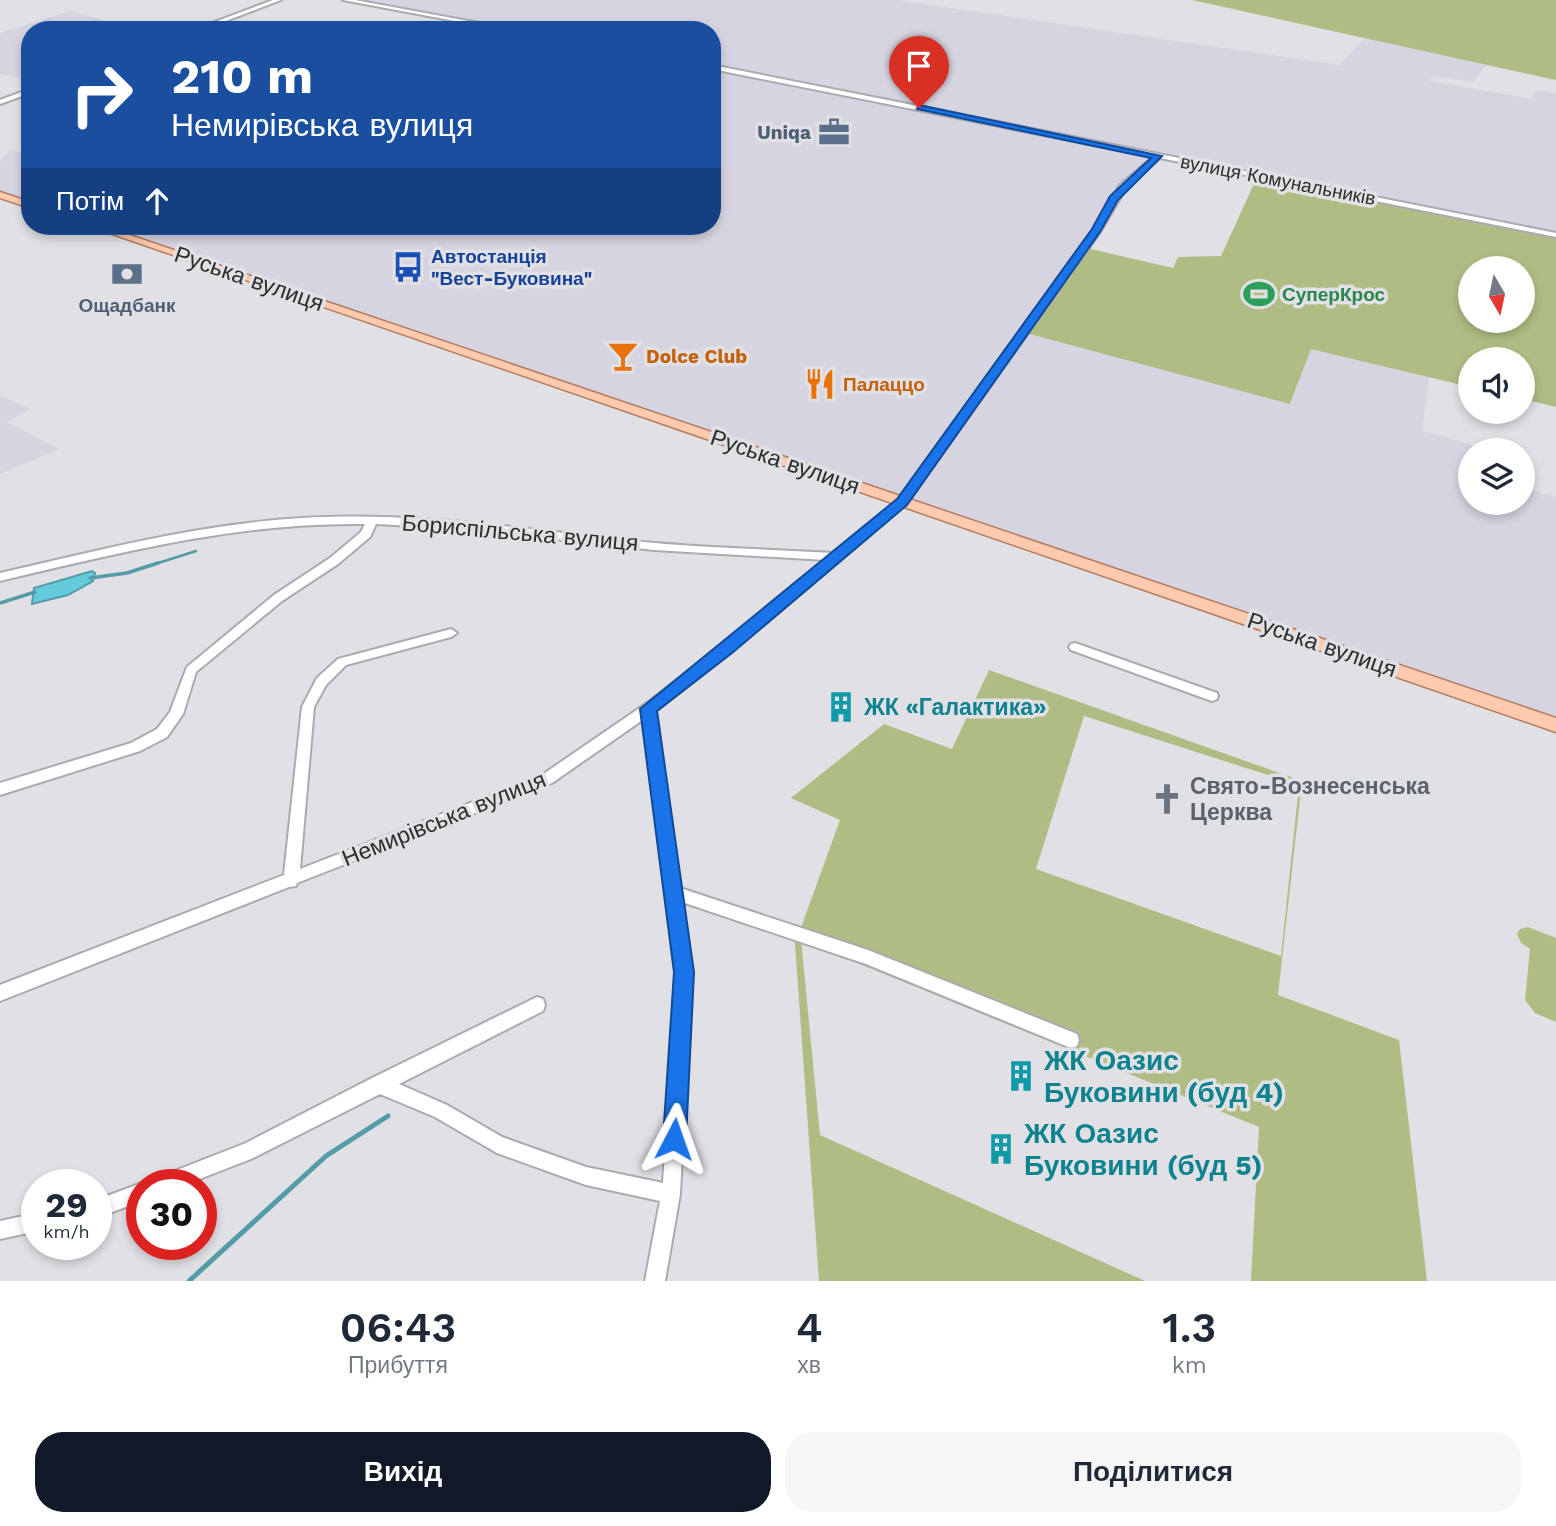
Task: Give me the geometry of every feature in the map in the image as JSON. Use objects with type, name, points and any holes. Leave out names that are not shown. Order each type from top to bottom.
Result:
[{"type":"main road","points":[[0,195],[21,202]]},
{"type":"main road","name":"Руська вулиця","points":[[120,235],[1556,725]]},
{"type":"street","points":[[221,21],[278,0]]},
{"type":"street","points":[[346,0],[464,21]]},
{"type":"street","name":"вулиця Комунальників","points":[[721,69],[1556,235]]},
{"type":"street","points":[[0,102],[21,94]]},
{"type":"street","name":"Немирівська вулиця","points":[[0,993],[547,779],[649,709],[727,649],[902,502],[1097,230],[1114,198],[1158,156]]},
{"type":"street","name":"Бориспільська вулиця","points":[[0,578],[192,535],[301,521],[437,522],[544,531],[631,544],[835,556]]},
{"type":"street","points":[[0,789],[135,747],[162,733],[176,714],[191,670],[278,598],[334,561],[366,534],[372,522]]},
{"type":"street","points":[[291,881],[308,707],[317,687],[328,671],[342,662],[451,633]]},
{"type":"street","points":[[1075,647],[1212,696]]},
{"type":"street","points":[[649,709],[684,972],[671,1194],[655,1281]]},
{"type":"street","points":[[675,893],[868,957],[1071,1040]]},
{"type":"street","points":[[202,1169],[251,1150],[537,1005]]},
{"type":"street","points":[[378,1084],[441,1111],[497,1144],[586,1176],[671,1194]]},
{"type":"street","points":[[0,1230],[21,1225]]},
{"type":"shaded area","points":[[351,0],[896,0],[1340,65],[1364,38],[1192,0],[1556,0],[1556,80],[1487,65],[1473,82],[1433,76],[1430,81],[1533,99],[1535,90],[1556,93],[1556,235],[1158,155],[1136,173],[1022,332],[1291,404],[1311,348],[1429,377],[1422,431],[1458,441],[1458,515],[1535,515],[1535,491],[1556,497],[1556,726],[113,235],[721,235],[721,21],[468,21]]},
{"type":"shaded area","points":[[70,11],[106,21],[38,21]]},
{"type":"shaded area","points":[[21,26],[21,78],[0,74],[0,33]]},
{"type":"shaded area","points":[[10,150],[21,153],[21,203],[0,196],[0,161]]},
{"type":"shaded area","points":[[0,396],[30,409],[6,422],[59,449],[0,474]]},
{"type":"green space","points":[[1192,0],[1556,0],[1556,80]]},
{"type":"green space","name":"СуперКрос","points":[[1258,175],[1556,235],[1556,407],[1535,402],[1535,347],[1458,347],[1458,384],[1311,349],[1290,404],[1022,332],[1082,247],[1173,268],[1178,257],[1221,256]]},
{"type":"green space","points":[[989,670],[1302,781],[1278,995],[1399,1040],[1427,1281],[1251,1281],[1259,1127],[801,940],[820,1135],[1145,1281],[819,1281],[795,944],[840,820],[791,798],[884,724],[952,749]],"holes":[[[1084,716],[1299,785],[1281,956],[1036,869]]]},
{"type":"green space","points":[[1528,927],[1556,938],[1556,1022],[1535,1013],[1525,1000],[1530,949],[1521,943],[1517,934],[1520,929]]},
{"type":"water","points":[[92,571],[95,573],[93,581],[68,595],[32,604],[34,588]]},
{"type":"waterway","points":[[152,565],[196,551]]},
{"type":"waterway","points":[[90,578],[127,573],[158,563]]},
{"type":"waterway","points":[[0,603],[35,592]]},
{"type":"waterway","points":[[189,1281],[326,1156],[388,1116]]},
{"type":"place","name":"Uniqa","points":[[834,132]]},
{"type":"place","name":"Автостанція \"Вест-Буковина\"","points":[[408,267]]},
{"type":"place","name":"Ощадбанк","points":[[127,274]]},
{"type":"place","name":"СуперКрос","points":[[1259,294]]},
{"type":"place","name":"Dolce Club","points":[[623,356]]},
{"type":"place","name":"Палаццо","points":[[820,384]]},
{"type":"place","name":"ЖК «Галактика»","points":[[841,707]]},
{"type":"place","name":"Свято-Вознесенська Церква","points":[[1167,799]]},
{"type":"place","name":"ЖК Оазис Буковини (буд 4)","points":[[1021,1076]]},
{"type":"place","name":"ЖК Оазис Буковини (буд 5)","points":[[1001,1149]]},
{"type":"route","points":[[674,1139],[684,972],[649,709],[727,649],[902,502],[1065,271],[1097,230],[1114,198],[1158,156],[919,108]]}]
